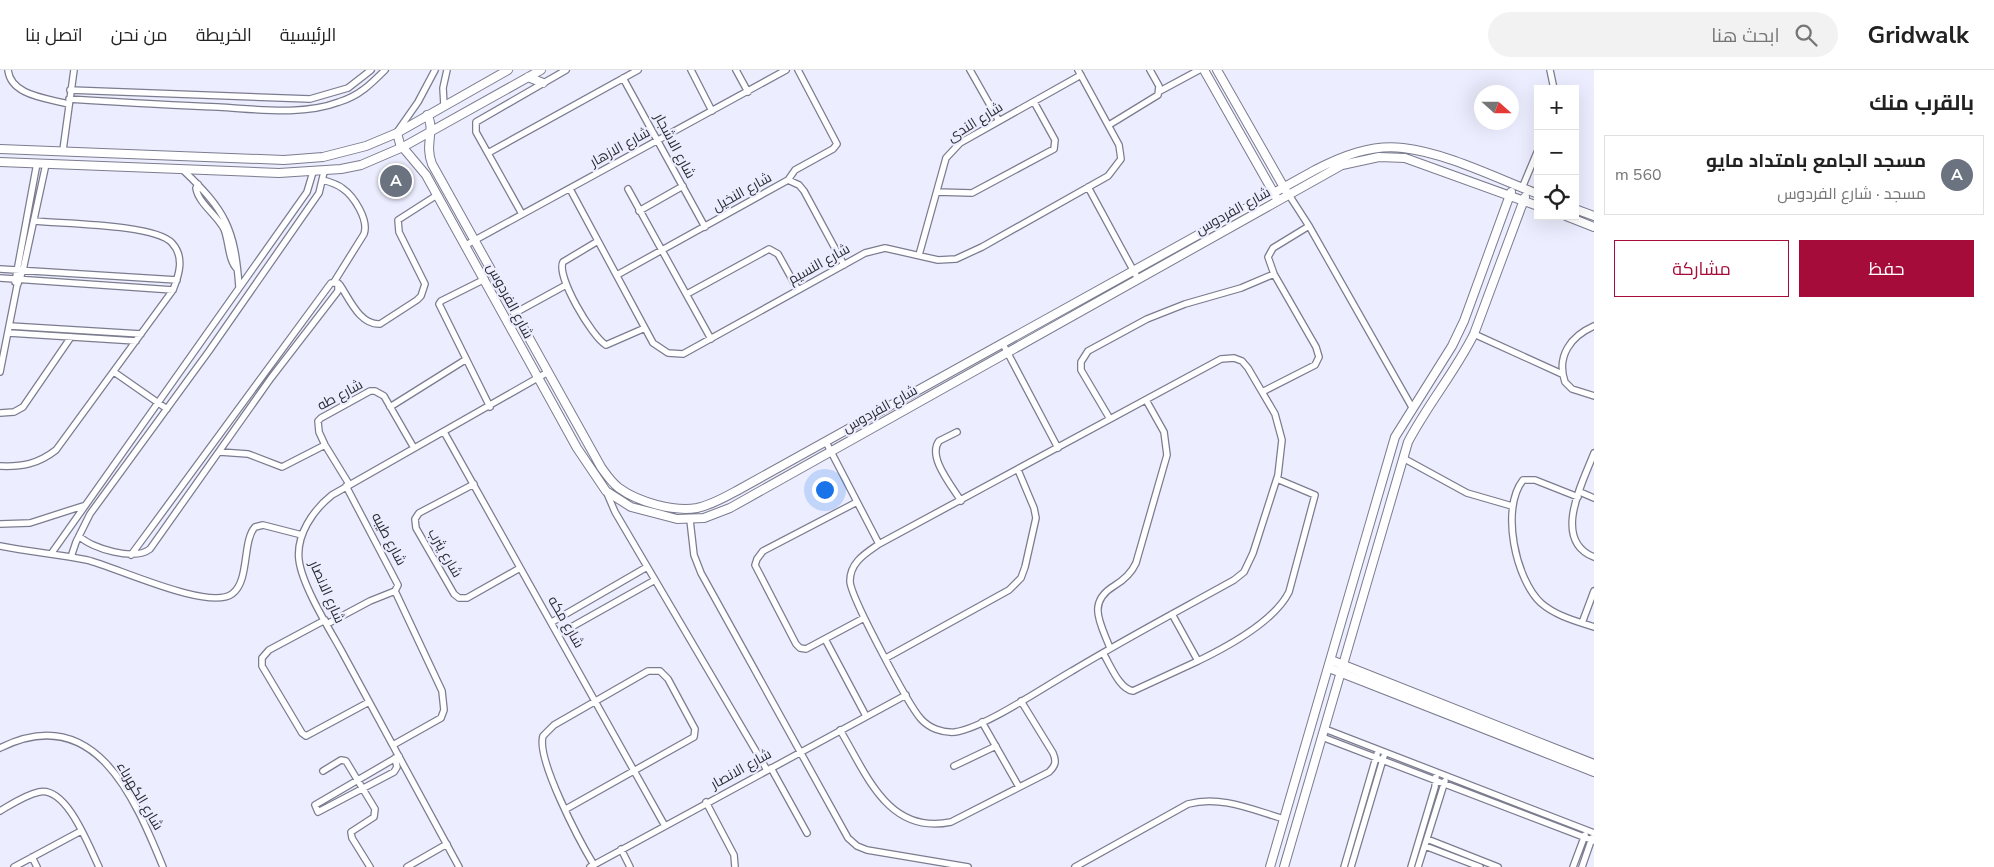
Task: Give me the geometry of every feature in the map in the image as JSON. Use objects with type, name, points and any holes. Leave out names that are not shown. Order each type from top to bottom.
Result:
[{"type":"street","points":[[8,70],[10,79],[19,89],[68,102],[303,109],[326,106],[351,98],[365,90],[385,70]]},
{"type":"street","points":[[63,150],[68,102],[74,70]]},
{"type":"street","points":[[70,90],[310,99],[348,88],[371,70]]},
{"type":"street","points":[[397,133],[418,102],[435,70]]},
{"type":"street","points":[[444,105],[443,88],[447,70]]},
{"type":"street","points":[[0,149],[302,159],[353,151],[397,133],[508,70]]},
{"type":"street","points":[[324,176],[361,165],[403,147],[541,70]]},
{"type":"street","points":[[522,214],[476,132],[476,122],[566,70]]},
{"type":"street","points":[[488,153],[638,70]]},
{"type":"street","points":[[691,70],[712,111]]},
{"type":"street","points":[[736,70],[748,92]]},
{"type":"street","name":"شارع الازهار","points":[[466,245],[786,70]]},
{"type":"street","points":[[788,180],[795,170],[833,149],[837,144],[798,70]]},
{"type":"street","points":[[970,70],[999,120]]},
{"type":"street","points":[[1150,70],[1160,91]]},
{"type":"street","points":[[1080,73],[1109,126],[1155,98],[1160,91],[1199,70]]},
{"type":"street","points":[[1204,70],[1278,201]]},
{"type":"street","points":[[1217,70],[1283,187],[1309,226],[1413,409]]},
{"type":"street","points":[[1550,70],[1553,85]]},
{"type":"street","name":"شارع الندى","points":[[919,256],[946,158],[951,150],[1080,73]]},
{"type":"street","points":[[528,77],[542,83]]},
{"type":"street","name":"شارع الاشجار","points":[[623,78],[705,227]]},
{"type":"street","points":[[937,192],[972,193],[1054,149],[1055,140],[1034,102]]},
{"type":"street","name":"شارع الفردوس","points":[[427,115],[431,123],[428,144],[429,157],[585,440],[612,481],[628,493],[657,504],[687,509],[708,504],[826,442],[1283,187],[1343,156],[1385,148],[1402,148],[1429,154],[1534,192]]},
{"type":"street","name":"شارع النسيم","points":[[570,189],[653,342],[660,349],[675,355],[683,354],[875,249],[896,249],[919,256],[947,261],[968,254],[1108,176],[1121,159],[1119,144],[1109,126]]},
{"type":"street","name":"شارع الفردوس","points":[[397,133],[403,147],[421,167],[437,194],[588,467],[606,491],[617,500],[646,512],[690,520],[704,518],[730,508],[1288,195],[1342,166],[1358,160],[1391,156],[1417,160],[1534,204]]},
{"type":"street","points":[[132,167],[133,154]]},
{"type":"street","points":[[0,162],[183,170],[313,172],[324,176],[346,191],[364,218],[366,226],[364,234],[334,282],[131,555]]},
{"type":"street","points":[[1284,867],[1408,442],[1421,418],[1465,353],[1474,334],[1524,200],[1525,189],[1534,162]]},
{"type":"street","points":[[17,286],[14,278],[15,270],[37,163]]},
{"type":"street","points":[[0,372],[17,286],[21,279],[46,164]]},
{"type":"street","points":[[183,170],[198,184],[196,188],[198,196],[220,223],[229,244],[233,264],[238,270],[239,287]]},
{"type":"street","points":[[51,554],[307,192],[313,172]]},
{"type":"street","points":[[71,557],[90,514],[167,409],[315,199],[324,176]]},
{"type":"street","points":[[1492,188],[1496,178]]},
{"type":"street","name":"شارع النخيل","points":[[617,276],[788,180],[799,185],[804,191],[844,265]]},
{"type":"street","points":[[1270,867],[1395,437],[1452,346],[1464,321],[1514,185]]},
{"type":"street","points":[[639,211],[683,186]]},
{"type":"street","points":[[1088,188],[1138,279]]},
{"type":"street","points":[[628,189],[711,339]]},
{"type":"street","points":[[334,282],[340,285],[362,317],[373,324],[380,324],[417,300],[421,296],[425,284],[399,232],[398,220],[437,194]]},
{"type":"street","points":[[1579,210],[1594,216]]},
{"type":"street","points":[[1576,220],[1594,227]]},
{"type":"street","points":[[0,466],[28,465],[45,459],[56,450],[172,290],[180,269],[177,250],[163,236],[135,229],[34,221]]},
{"type":"street","points":[[1500,221],[1508,221],[1514,226]]},
{"type":"street","points":[[1262,392],[1315,365],[1319,357],[1316,347],[1269,262],[1269,252],[1278,244],[1309,226]]},
{"type":"street","points":[[598,241],[563,262],[561,272],[566,284],[599,340],[606,345],[645,328]]},
{"type":"street","points":[[1182,244],[1187,252]]},
{"type":"street","points":[[687,294],[769,249],[778,254],[798,290]]},
{"type":"street","points":[[0,269],[177,280]]},
{"type":"street","points":[[1110,419],[1081,370],[1081,362],[1088,351],[1148,320],[1185,304],[1241,288],[1274,274]]},
{"type":"street","points":[[0,278],[172,290]]},
{"type":"street","points":[[485,280],[439,303],[465,360],[490,407]]},
{"type":"street","points":[[515,313],[566,284]]},
{"type":"street","points":[[79,536],[91,544],[131,555],[141,554],[150,549],[271,378],[338,291],[340,285]]},
{"type":"street","points":[[10,326],[141,334]]},
{"type":"street","points":[[1594,326],[1581,332],[1568,345],[1562,363],[1564,382],[1572,389],[1594,396]]},
{"type":"street","points":[[9,334],[136,341]]},
{"type":"street","points":[[1474,334],[1562,374]]},
{"type":"street","points":[[0,413],[14,412],[23,407],[72,337]]},
{"type":"street","points":[[1003,344],[1058,448]]},
{"type":"street","points":[[1227,358],[1242,361],[1262,392],[1280,426],[1282,454],[1277,479],[1253,554],[1244,572],[1021,701],[967,730],[940,731],[920,718],[864,618],[852,592],[850,581],[852,570],[857,560],[879,544],[1221,359],[1227,358]]},
{"type":"street","points":[[390,407],[465,360]]},
{"type":"street","points":[[114,372],[167,409]]},
{"type":"street","name":"شارع الانصار","points":[[459,867],[397,757],[393,745],[326,622],[303,574],[299,560],[302,535],[321,504],[348,485],[490,407],[548,372]]},
{"type":"street","name":"شارع طه","points":[[348,485],[325,445],[318,426],[321,418],[370,391],[384,396],[414,448]]},
{"type":"street","points":[[1110,648],[1099,620],[1098,604],[1101,597],[1133,570],[1167,455],[1164,432],[1146,400]]},
{"type":"street","points":[[136,432],[144,438]]},
{"type":"street","name":"شارع مكه","points":[[444,432],[665,826]]},
{"type":"street","points":[[957,432],[939,441],[935,451],[937,459],[961,501]]},
{"type":"street","points":[[826,442],[879,544]]},
{"type":"street","points":[[220,452],[248,454],[282,467],[325,445]]},
{"type":"street","points":[[1594,453],[1572,517],[1572,530],[1577,544],[1585,553],[1594,557]]},
{"type":"street","points":[[1403,458],[1467,493],[1512,506]]},
{"type":"street","points":[[886,658],[1016,584],[1025,567],[1036,518],[1034,508],[1018,470]]},
{"type":"street","points":[[1103,653],[1123,685],[1127,690],[1133,691],[1224,648],[1262,622],[1284,601],[1289,592],[1315,495],[1277,479]]},
{"type":"street","points":[[1594,498],[1528,479],[1523,480],[1518,486],[1512,506],[1510,528],[1514,550],[1531,589],[1540,602],[1550,609],[1594,627]]},
{"type":"street","name":"شارع يثرب","points":[[474,484],[419,513],[415,519],[416,528],[454,594],[459,598],[467,598],[520,568]]},
{"type":"street","name":"شارع طيبه","points":[[348,485],[398,582],[396,591],[442,691],[445,702],[441,718],[393,745]]},
{"type":"street","points":[[606,491],[615,512],[647,567],[807,832]]},
{"type":"street","points":[[857,502],[767,549],[757,559],[755,565],[796,644],[800,648],[806,649],[864,618]]},
{"type":"street","points":[[0,524],[30,523],[84,506]]},
{"type":"street","points":[[690,520],[694,555],[701,573],[845,834],[857,846],[867,850],[968,867]]},
{"type":"street","points":[[0,546],[87,560],[180,592],[222,598],[229,596],[238,588],[255,527],[263,525],[302,535]]},
{"type":"street","points":[[552,622],[647,567]]},
{"type":"street","points":[[559,634],[655,580]]},
{"type":"street","points":[[369,702],[312,735],[306,736],[302,733],[262,666],[262,658],[264,654],[326,622],[396,591]]},
{"type":"street","points":[[1582,623],[1594,591]]},
{"type":"street","points":[[1172,614],[1198,660]]},
{"type":"street","points":[[825,639],[866,716]]},
{"type":"street","points":[[1330,664],[1594,772]]},
{"type":"street","points":[[1342,669],[1594,764]]},
{"type":"street","points":[[566,809],[691,741],[694,737],[695,729],[668,679],[660,671],[648,671],[554,725],[542,736],[542,753],[566,809],[592,866]]},
{"type":"street","name":"شارع الانصار","points":[[592,866],[706,802],[906,695]]},
{"type":"street","points":[[840,730],[885,802],[899,814],[915,822],[927,824],[951,822],[1048,772],[1056,763],[1053,753],[1021,701]]},
{"type":"street","points":[[982,722],[1019,787]]},
{"type":"street","points":[[1324,733],[1378,749],[1594,833],[1593,841],[1582,867]]},
{"type":"street","points":[[1324,733],[1383,759],[1593,841]]},
{"type":"street","name":"شارع الكهرباء","points":[[0,748],[16,740],[46,734],[74,738],[89,747],[104,760],[126,792],[152,840],[163,867]]},
{"type":"street","points":[[954,766],[996,746]]},
{"type":"street","points":[[1344,867],[1378,749]]},
{"type":"street","points":[[1351,867],[1385,752]]},
{"type":"street","points":[[397,757],[394,772],[318,812],[315,805],[356,779],[397,757]]},
{"type":"street","points":[[323,771],[341,760],[346,761],[364,789],[376,814],[354,827],[351,834],[370,867]]},
{"type":"street","points":[[1411,867],[1438,772]]},
{"type":"street","points":[[1418,867],[1447,775]]},
{"type":"street","points":[[0,811],[22,798],[41,792],[54,796],[67,806],[99,867]]},
{"type":"street","points":[[1075,867],[1188,804],[1201,801],[1228,803],[1284,819]]},
{"type":"street","points":[[706,802],[734,855],[735,867]]},
{"type":"street","points":[[1573,867],[1587,830]]},
{"type":"street","points":[[14,867],[81,831]]},
{"type":"street","points":[[1427,839],[1498,867]]},
{"type":"street","points":[[407,867],[447,844]]},
{"type":"street","points":[[1425,846],[1480,867]]},
{"type":"street","points":[[621,850],[630,867]]},
{"type":"street","points":[[32,857],[37,867]]},
{"type":"place","name":"مسجد الجامع بامتداد مايو","points":[[396,181]]}]
